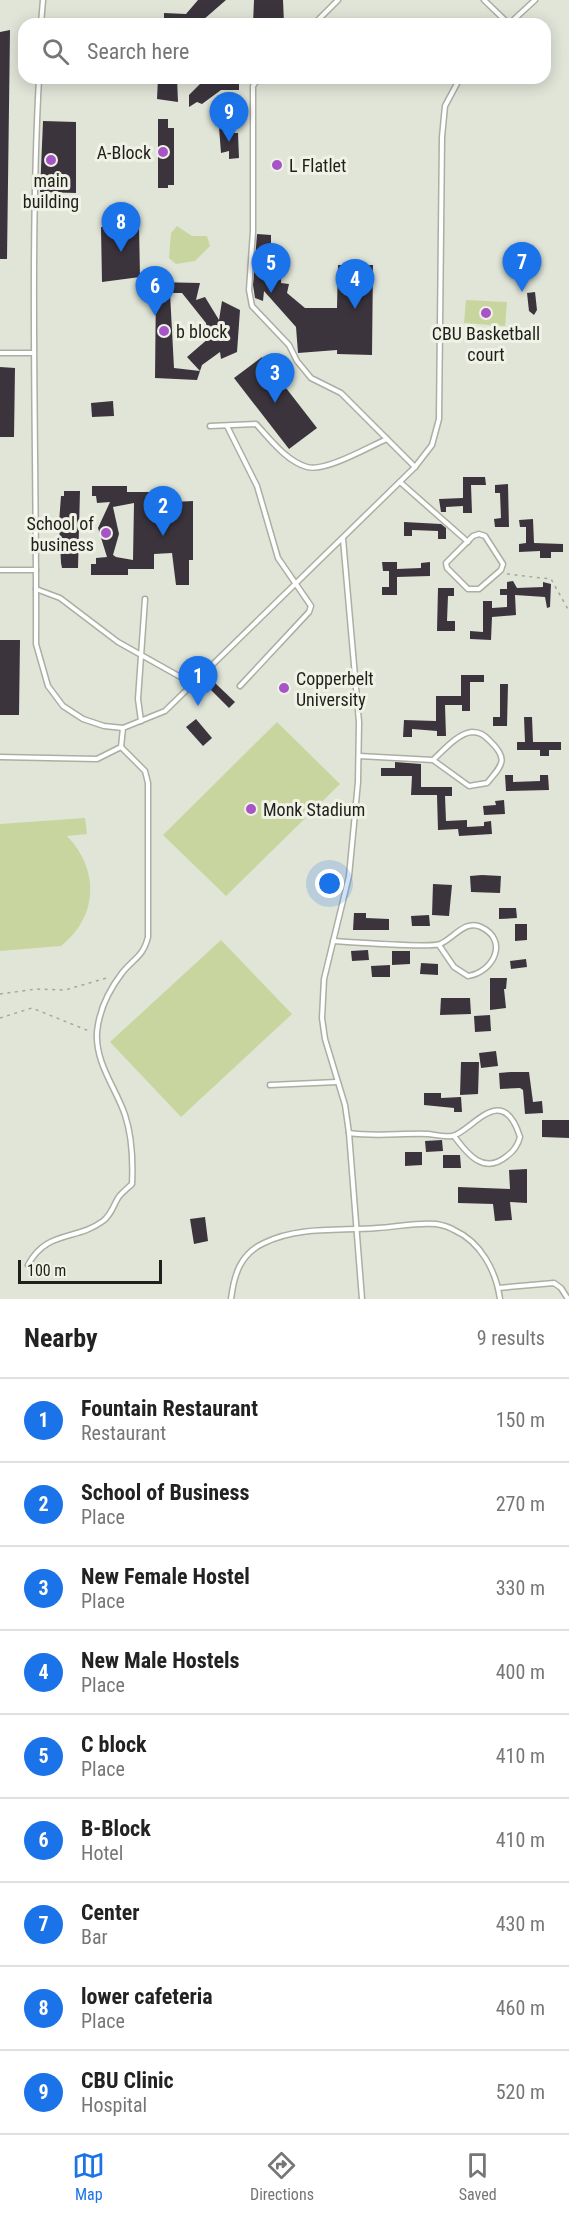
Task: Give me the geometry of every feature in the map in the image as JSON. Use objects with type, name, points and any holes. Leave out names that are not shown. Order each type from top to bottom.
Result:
[{"type":"lane","points":[[42,18],[43,0]]},
{"type":"lane","points":[[320,18],[338,0]]},
{"type":"lane","points":[[484,0],[503,18]]},
{"type":"lane","points":[[516,18],[535,0]]},
{"type":"lane","points":[[39,84],[33,187],[32,353],[36,644],[48,686],[63,706],[82,719],[104,726],[123,728],[165,711],[415,468],[432,445],[440,419],[442,137],[445,106],[457,84]]},
{"type":"lane","points":[[254,84],[250,299],[252,306],[289,345],[297,362],[311,378],[341,393],[415,468]]},
{"type":"lane","points":[[0,353],[32,353]]},
{"type":"lane","points":[[210,426],[256,424],[286,455],[307,467],[323,466],[387,439]]},
{"type":"lane","points":[[227,426],[257,486],[279,558],[309,601],[309,612],[240,686]]},
{"type":"lane","points":[[400,482],[468,542]]},
{"type":"lane","points":[[479,534],[485,536],[502,559],[501,570],[479,590],[468,590],[447,568],[446,563],[468,542],[479,534]]},
{"type":"lane","points":[[343,539],[359,722],[359,756],[356,819],[349,876],[324,979],[322,1018],[337,1082],[345,1105],[349,1133],[362,1299]]},
{"type":"lane","points":[[0,570],[36,570]]},
{"type":"lane","points":[[36,589],[60,598],[141,656],[193,684]]},
{"type":"lane","points":[[141,722],[138,707],[145,599]]},
{"type":"lane","points":[[121,747],[123,728]]},
{"type":"lane","points":[[359,756],[433,760],[469,786],[487,783],[501,766],[503,758],[499,750],[482,734],[472,732],[462,735],[433,760]]},
{"type":"lane","points":[[0,757],[97,759],[121,747]]},
{"type":"lane","points":[[28,1265],[34,1252],[44,1244],[103,1221],[111,1213],[119,1197],[132,1184],[129,1128],[103,1069],[97,1034],[103,1004],[122,973],[144,952],[148,937],[148,783],[146,771],[121,747]]},
{"type":"lane","points":[[333,941],[439,945],[460,930],[474,925],[483,927],[495,942],[496,954],[484,971],[468,976],[454,967],[439,945]]},
{"type":"lane","points":[[270,1085],[337,1082]]},
{"type":"lane","points":[[349,1133],[454,1136],[485,1112],[497,1112],[507,1115],[516,1126],[520,1137],[511,1154],[496,1165],[488,1165],[474,1159],[454,1136]]},
{"type":"lane","points":[[231,1299],[237,1266],[263,1243],[340,1228],[358,1230],[437,1224],[470,1239],[495,1274],[500,1299]]},
{"type":"lane","points":[[498,1288],[554,1283],[561,1288],[568,1299]]},
{"type":"path","points":[[501,570],[509,576],[551,579],[569,612]]},
{"type":"path","points":[[0,994],[36,989],[65,990],[122,973]]},
{"type":"path","points":[[0,1018],[32,1008],[97,1034]]},
{"type":"green space","points":[[177,226],[192,236],[207,236],[210,246],[195,261],[176,264],[169,258],[171,233]]},
{"type":"green space","name":"CBU Basketball court","points":[[466,300],[507,302],[505,326],[464,323]]},
{"type":"green space","name":"Monk Stadium","points":[[277,722],[340,784],[226,896],[163,835]]},
{"type":"green space","points":[[85,818],[87,834],[67,836],[78,849],[89,878],[88,907],[82,921],[61,946],[0,951],[0,824]]},
{"type":"green space","points":[[221,940],[292,1014],[181,1117],[110,1042]]},
{"type":"building","points":[[198,0],[226,0],[205,18],[164,18],[164,13],[186,14]]},
{"type":"building","points":[[254,0],[283,0],[284,18],[253,18]]},
{"type":"building","points":[[10,30],[7,259],[0,259],[0,32]]},
{"type":"building","points":[[158,84],[177,84],[178,102],[157,99]]},
{"type":"building","points":[[200,84],[239,84],[239,90],[221,90],[202,104],[197,102],[189,107],[189,95]]},
{"type":"building","name":"A-Block","points":[[158,119],[168,119],[168,128],[174,128],[174,185],[168,185],[168,188],[158,188]]},
{"type":"building","points":[[43,121],[76,122],[76,193],[40,192]]},
{"type":"building","points":[[229,124],[232,133],[238,133],[239,158],[229,159],[229,151],[221,153],[219,127]]},
{"type":"building","points":[[139,225],[140,277],[102,282],[101,227]]},
{"type":"building","points":[[257,234],[271,235],[271,251],[282,251],[281,283],[289,284],[287,293],[305,308],[337,308],[338,265],[373,265],[372,355],[337,354],[337,350],[298,353],[296,327],[264,291],[263,301],[255,298],[253,285]]},
{"type":"building","points":[[156,282],[200,283],[196,300],[205,297],[219,320],[222,301],[240,310],[237,352],[221,359],[220,352],[202,365],[200,371],[197,380],[155,378]],"holes":[[[170,293],[182,293],[206,323],[209,338],[187,357],[200,371],[174,368]]]},
{"type":"building","points":[[535,292],[537,310],[534,315],[529,311],[527,293]]},
{"type":"building","points":[[262,357],[317,428],[289,449],[234,378]]},
{"type":"building","points":[[0,367],[15,368],[14,437],[0,437]]},
{"type":"building","points":[[113,401],[114,416],[92,417],[91,403]]},
{"type":"building","points":[[463,477],[485,477],[486,485],[471,485],[472,513],[463,513],[463,506],[446,507],[446,512],[441,512],[439,499],[463,498]]},
{"type":"building","points":[[508,484],[509,527],[495,527],[494,519],[501,518],[500,493],[495,493],[495,485]]},
{"type":"building","name":"School of business","points":[[92,486],[127,486],[127,492],[153,492],[153,508],[172,508],[173,502],[193,501],[193,560],[189,560],[189,585],[176,585],[172,553],[154,554],[154,569],[128,569],[128,575],[91,575],[91,564],[96,564],[96,558],[107,557],[98,528],[110,502],[97,503],[96,496],[92,496]],"holes":[[[134,503],[133,560],[113,555],[119,534],[113,507]]]},
{"type":"building","points":[[64,491],[80,491],[78,568],[62,568],[61,563],[59,523],[61,496],[64,496]]},
{"type":"building","points":[[533,519],[534,543],[563,544],[563,552],[551,552],[551,558],[540,558],[540,551],[519,552],[519,544],[526,543],[526,527],[520,527],[519,520]]},
{"type":"building","points":[[404,522],[441,524],[446,528],[446,539],[438,539],[438,531],[412,530],[412,536],[404,536]]},
{"type":"building","points":[[382,562],[397,562],[397,569],[421,568],[421,563],[430,562],[430,576],[397,577],[397,595],[382,595],[382,587],[389,587],[389,571],[383,571]]},
{"type":"building","points":[[513,581],[517,588],[543,587],[543,582],[551,584],[550,607],[547,608],[545,597],[515,595],[516,615],[492,617],[491,640],[470,639],[470,631],[483,632],[483,601],[492,601],[492,608],[507,607],[507,595],[500,595],[500,589],[507,589],[507,582]]},
{"type":"building","points":[[438,588],[454,588],[454,596],[448,596],[447,621],[455,621],[455,631],[437,631]]},
{"type":"building","points":[[0,640],[20,640],[19,715],[0,715]]},
{"type":"building","points":[[461,675],[484,675],[484,682],[470,682],[470,711],[462,711],[462,705],[445,705],[446,736],[437,736],[437,731],[412,729],[412,737],[403,737],[404,720],[436,721],[436,696],[461,696]]},
{"type":"building","points":[[214,682],[235,702],[229,708],[209,688]]},
{"type":"building","points":[[500,684],[508,684],[507,726],[493,726],[493,717],[500,717]]},
{"type":"building","points":[[524,717],[532,717],[533,742],[561,742],[561,750],[549,750],[549,756],[540,756],[540,750],[517,750],[517,742],[525,742]]},
{"type":"building","points":[[196,719],[212,738],[203,746],[186,727]]},
{"type":"building","points":[[395,762],[421,764],[421,787],[452,787],[452,796],[445,796],[446,821],[467,820],[467,827],[484,826],[484,822],[491,821],[492,834],[459,836],[458,829],[438,830],[437,795],[411,795],[412,776],[381,776],[381,768],[395,768]]},
{"type":"building","points":[[505,775],[513,775],[513,782],[540,781],[540,775],[548,775],[549,790],[506,791]]},
{"type":"building","points":[[504,800],[505,814],[484,815],[483,806],[496,805],[495,801]]},
{"type":"building","points":[[470,876],[501,876],[500,893],[471,892]]},
{"type":"building","points":[[433,884],[452,885],[449,916],[432,915]]},
{"type":"building","points":[[499,908],[516,908],[517,918],[499,919]]},
{"type":"building","points":[[354,913],[366,913],[366,918],[389,919],[389,930],[353,930]]},
{"type":"building","points":[[429,915],[430,926],[412,926],[411,916]]},
{"type":"building","points":[[515,924],[527,924],[527,940],[515,941]]},
{"type":"building","points":[[368,950],[369,960],[352,961],[351,951]]},
{"type":"building","points":[[392,951],[410,951],[410,964],[392,965]]},
{"type":"building","points":[[526,959],[527,967],[511,969],[510,961]]},
{"type":"building","points":[[421,963],[438,964],[438,975],[420,974]]},
{"type":"building","points":[[390,965],[390,977],[372,977],[371,966]]},
{"type":"building","points":[[490,978],[507,978],[506,989],[504,989],[506,1008],[490,1010]]},
{"type":"building","points":[[441,998],[470,998],[471,1014],[440,1015]]},
{"type":"building","points":[[490,1015],[491,1031],[475,1032],[474,1016]]},
{"type":"building","points":[[496,1051],[498,1066],[481,1068],[479,1053]]},
{"type":"building","points":[[461,1062],[479,1062],[478,1094],[460,1095]]},
{"type":"building","points":[[529,1072],[533,1102],[542,1101],[543,1113],[525,1114],[523,1090],[520,1088],[500,1089],[499,1073]]},
{"type":"building","points":[[424,1093],[441,1093],[441,1098],[461,1097],[462,1112],[454,1112],[454,1108],[424,1105]]},
{"type":"building","points":[[542,1120],[569,1120],[569,1138],[542,1137]]},
{"type":"building","points":[[442,1140],[443,1151],[426,1152],[425,1141]]},
{"type":"building","points":[[405,1152],[422,1152],[422,1165],[405,1166]]},
{"type":"building","points":[[443,1155],[460,1155],[461,1168],[443,1168]]},
{"type":"building","points":[[527,1169],[527,1203],[510,1202],[512,1220],[495,1221],[493,1204],[458,1203],[458,1187],[510,1189],[509,1170]]},
{"type":"building","points":[[205,1217],[208,1241],[194,1244],[190,1219]]},
{"type":"place","name":"CBU Clinic","points":[[229,142]]},
{"type":"place","name":"A-Block","points":[[163,152]]},
{"type":"place","name":"main building","points":[[51,160]]},
{"type":"place","name":"L Flatlet","points":[[277,165]]},
{"type":"place","name":"lower cafeteria","points":[[121,252]]},
{"type":"place","name":"Center","points":[[522,292]]},
{"type":"place","name":"C block","points":[[271,293]]},
{"type":"place","name":"New Male Hostels","points":[[355,309]]},
{"type":"place","name":"CBU Basketball court","points":[[486,313]]},
{"type":"place","name":"B-Block","points":[[155,316]]},
{"type":"place","name":"b block","points":[[164,331]]},
{"type":"place","name":"New Female Hostel","points":[[275,403]]},
{"type":"place","name":"School of business","points":[[106,533]]},
{"type":"place","name":"School of Business","points":[[163,536]]},
{"type":"place","name":"Copperbelt University","points":[[284,688]]},
{"type":"place","name":"Fountain Restaurant","points":[[198,706]]},
{"type":"place","name":"Monk Stadium","points":[[251,809]]}]
